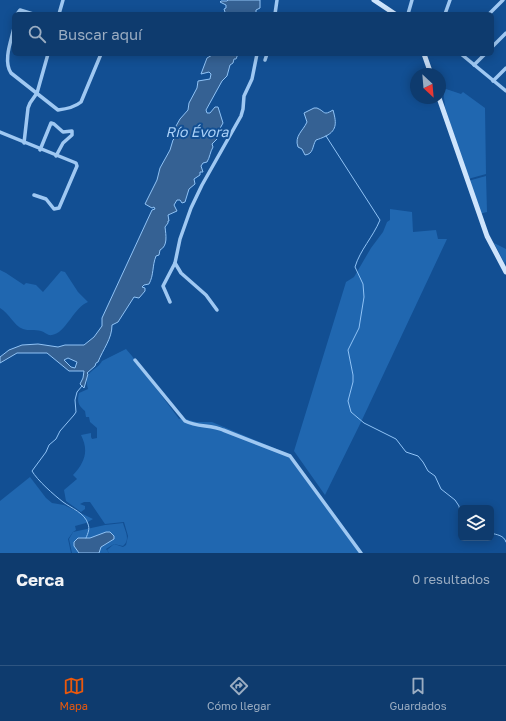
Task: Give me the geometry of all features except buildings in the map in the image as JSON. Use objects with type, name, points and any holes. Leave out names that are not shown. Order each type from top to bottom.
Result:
[{"type":"street","points":[[59,12],[62,0]]},
{"type":"street","points":[[275,12],[277,0]]},
{"type":"street","points":[[374,0],[391,12]]},
{"type":"street","points":[[409,12],[412,0]]},
{"type":"street","points":[[446,12],[450,0]]},
{"type":"street","points":[[491,12],[503,0]]},
{"type":"street","points":[[494,45],[505,33]]},
{"type":"street","points":[[12,38],[8,58],[8,68],[11,73],[58,110],[77,105],[81,102],[100,56]]},
{"type":"street","points":[[24,143],[28,108],[37,93],[47,56]]},
{"type":"street","points":[[170,302],[163,286],[175,263],[180,239],[191,208],[202,185],[241,116],[244,96],[252,79],[257,56]]},
{"type":"street","points":[[265,60],[266,56]]},
{"type":"street","points":[[425,56],[429,68]]},
{"type":"street","points":[[463,56],[506,91]]},
{"type":"street","points":[[474,65],[483,56]]},
{"type":"street","points":[[493,81],[506,68]]},
{"type":"street","points":[[441,104],[486,236],[506,272]]},
{"type":"street","points":[[40,150],[52,123],[63,132],[73,132],[71,136],[63,143],[56,156]]},
{"type":"street","points":[[0,132],[40,150],[76,163],[77,166],[59,208],[54,209],[46,199],[34,195]]},
{"type":"street","points":[[175,263],[181,273],[206,295],[217,310]]},
{"type":"street","points":[[135,360],[185,421],[192,424],[213,426],[290,456],[361,553]]},
{"type":"shaded area","points":[[446,89],[461,94],[463,92],[485,108],[486,174],[468,179],[445,107]]},
{"type":"shaded area","points":[[486,176],[487,212],[479,214],[468,181]]},
{"type":"shaded area","points":[[390,209],[412,212],[413,232],[436,230],[438,239],[447,239],[325,495],[294,451],[346,282],[354,277],[371,248],[383,232],[387,222],[390,220]]},
{"type":"shaded area","points":[[494,243],[506,249],[505,264]]},
{"type":"shaded area","points":[[0,270],[24,285],[26,283],[36,285],[43,292],[61,271],[65,272],[78,292],[88,302],[78,309],[62,330],[57,333],[51,335],[39,330],[23,329],[0,308]]},
{"type":"shaded area","points":[[126,349],[179,419],[182,418],[196,422],[212,422],[286,453],[360,553],[109,553],[107,550],[114,544],[123,547],[126,545],[128,536],[124,522],[105,524],[90,502],[80,504],[85,506],[85,509],[81,512],[66,501],[64,490],[77,479],[73,475],[83,461],[85,446],[81,435],[91,433],[92,439],[97,438],[97,428],[90,422],[89,417],[86,417],[85,411],[79,403],[79,393],[88,389],[87,378],[102,361]]},
{"type":"shaded area","points":[[30,477],[46,498],[52,503],[64,505],[93,519],[75,526],[76,530],[68,539],[71,553],[0,553],[0,501]]},
{"type":"shaded area","points":[[123,523],[127,541],[123,546],[114,544],[106,549],[109,553],[72,553],[69,539],[73,532],[105,525]]},
{"type":"water","points":[[260,0],[260,8],[256,10],[256,12],[225,12],[224,9],[226,8],[226,5],[220,2]]},
{"type":"water","name":"Río Évora","points":[[210,56],[237,56],[230,65],[227,76],[222,81],[206,110],[207,113],[210,113],[215,107],[218,107],[223,123],[218,132],[217,139],[212,144],[213,147],[207,162],[203,163],[201,166],[203,172],[200,172],[200,175],[194,179],[195,184],[189,189],[185,202],[182,203],[180,200],[177,200],[174,205],[177,211],[168,215],[169,221],[165,227],[165,243],[163,248],[160,250],[159,255],[156,256],[152,277],[149,284],[142,287],[145,288],[145,291],[139,298],[134,297],[118,322],[112,325],[109,339],[98,362],[87,373],[84,388],[80,384],[84,371],[69,371],[47,353],[17,353],[0,363],[0,357],[9,350],[22,345],[38,344],[58,347],[65,345],[84,345],[94,337],[102,326],[102,318],[152,210],[155,209],[154,207],[152,208],[145,204],[157,180],[160,168],[170,150],[173,140],[176,137],[176,126],[188,110],[189,103],[197,88],[198,81],[210,79],[211,74],[209,72],[201,74],[207,58]],"holes":[[[68,358],[77,362],[75,368],[71,367],[64,360]]]},
{"type":"water","points":[[317,108],[325,113],[333,110],[335,125],[330,134],[316,140],[310,153],[305,155],[302,149],[298,147],[297,140],[307,122],[304,113]]},
{"type":"water","points":[[110,532],[114,536],[114,539],[101,547],[99,553],[79,553],[74,546],[74,542],[78,538],[90,538]]},
{"type":"waterway","points":[[326,136],[380,220],[360,255],[355,267],[363,284],[364,297],[359,328],[348,350],[353,375],[353,382],[348,401],[351,412],[364,423],[396,439],[406,452],[418,456],[428,471],[435,476],[441,489],[455,500],[458,505]]},
{"type":"waterway","points":[[82,386],[77,392],[75,400],[76,412],[60,431],[56,439],[49,445],[46,452],[32,471],[34,475],[55,495],[84,517],[89,528],[86,538]]},
{"type":"waterway","points":[[494,534],[502,537],[506,542]]}]
